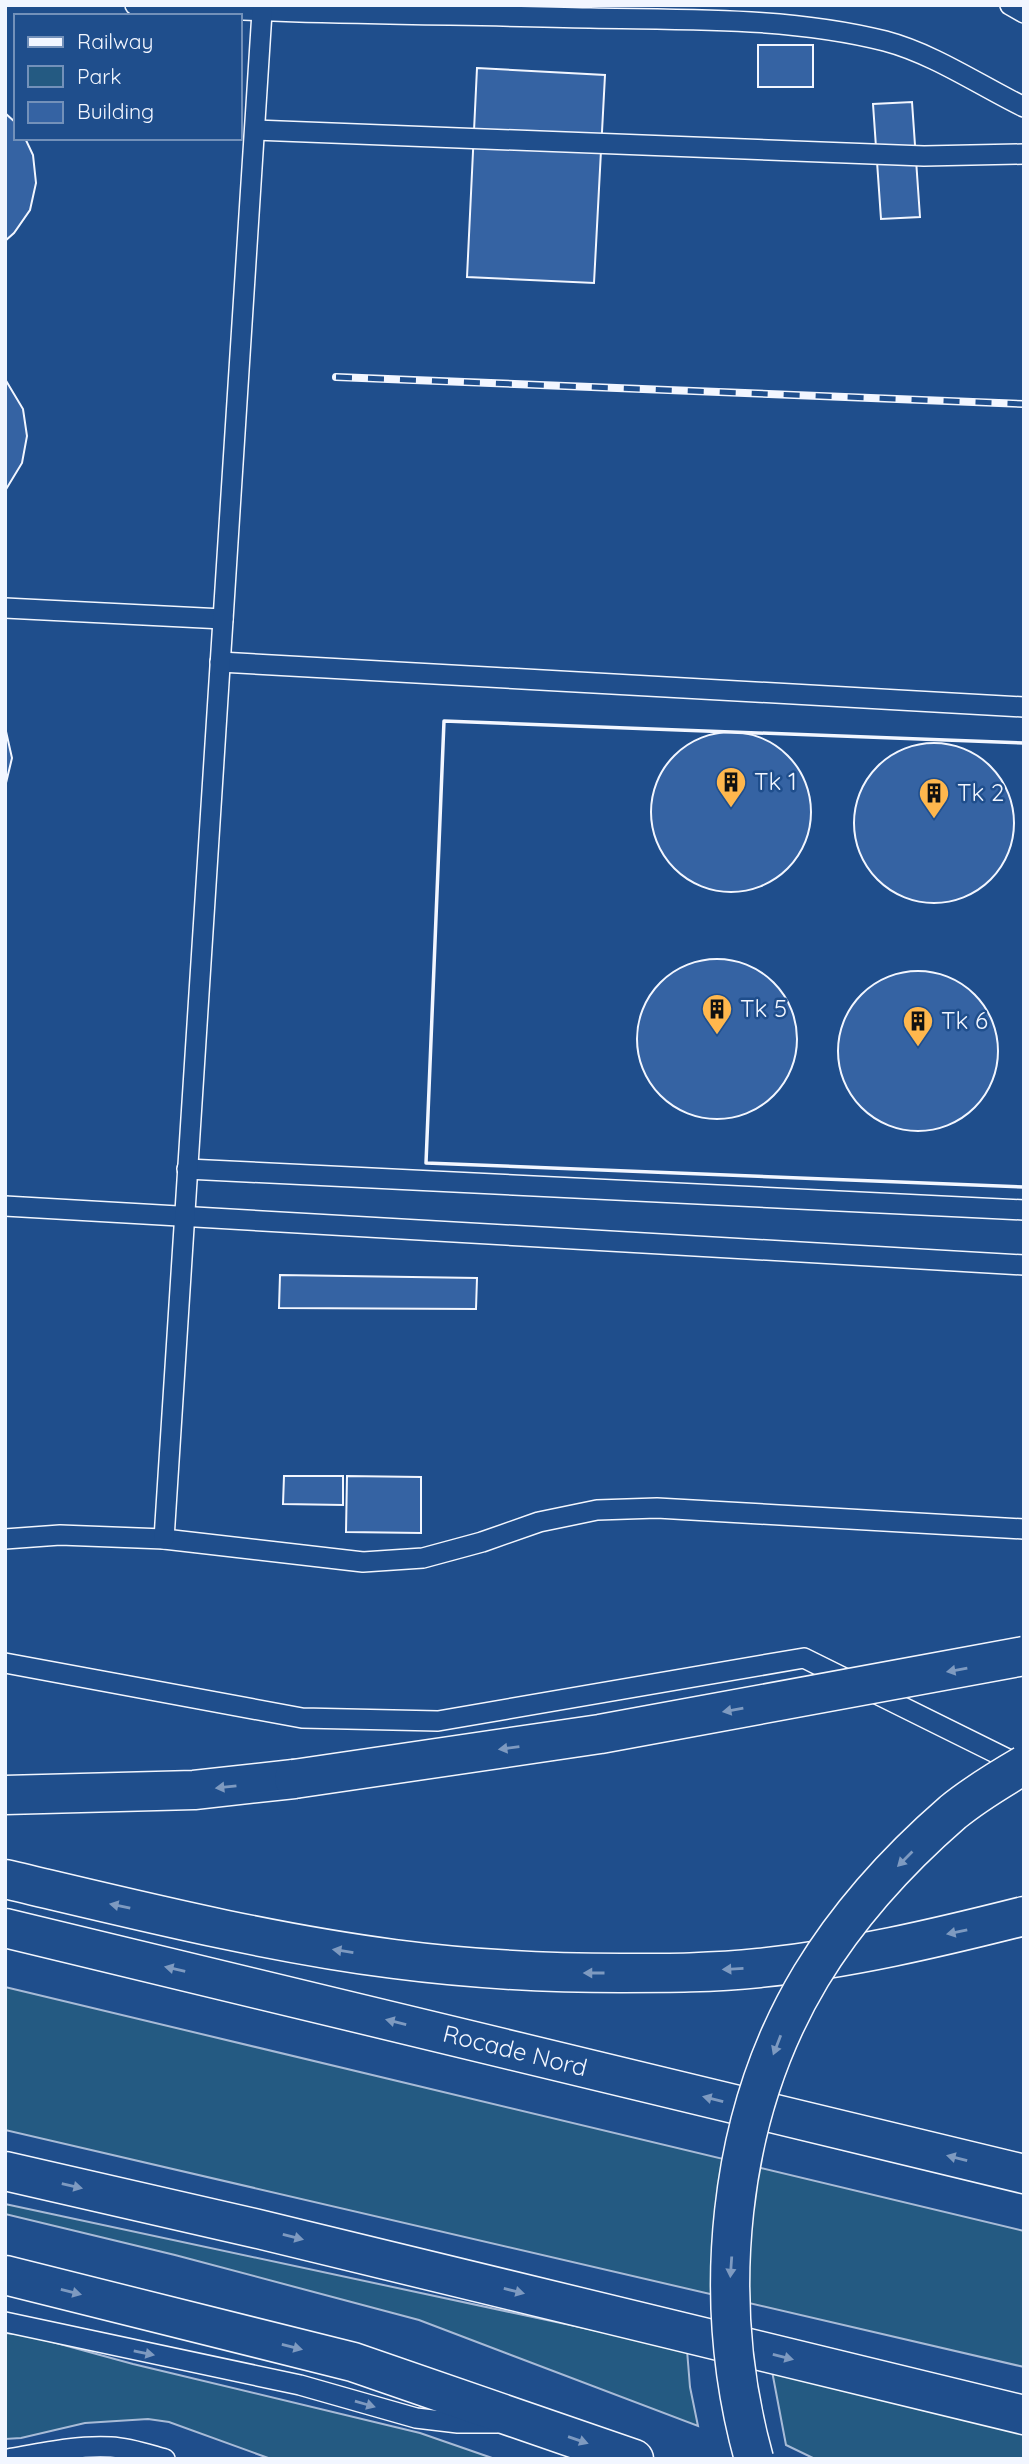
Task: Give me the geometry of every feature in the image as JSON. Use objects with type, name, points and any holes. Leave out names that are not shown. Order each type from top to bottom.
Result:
[{"type":"highway","points":[[5,1795],[194,1790],[294,1779],[600,1734],[1024,1656]]},
{"type":"highway","points":[[754,2459],[740,2395],[733,2335],[730,2279],[734,2216],[744,2154],[759,2094],[781,2036],[811,1976],[854,1916],[900,1863],[954,1811],[990,1785],[1024,1766]]},
{"type":"highway","points":[[5,1879],[259,1935],[392,1959],[468,1968],[562,1973],[662,1973],[759,1968],[851,1954],[1024,1916]]},
{"type":"highway","name":"Rocade Nord","points":[[5,1928],[1024,2174]]},
{"type":"highway","points":[[5,2171],[271,2232],[1024,2415]]},
{"type":"highway","points":[[5,2275],[353,2362],[634,2459]]},
{"type":"lane","points":[[135,5],[262,12],[421,10],[797,25],[888,42],[932,59],[1024,107]]},
{"type":"lane","points":[[1010,5],[1024,13]]},
{"type":"lane","points":[[164,1539],[262,12]]},
{"type":"lane","points":[[255,130],[924,156],[1024,154]]},
{"type":"lane","points":[[5,608],[223,620]]},
{"type":"lane","points":[[220,662],[1024,707]]},
{"type":"lane","points":[[187,1169],[1024,1210]]},
{"type":"lane","points":[[5,1206],[1024,1265]]},
{"type":"lane","points":[[5,1539],[60,1535],[164,1539],[363,1562],[423,1558],[482,1542],[539,1522],[597,1510],[657,1508],[1024,1529]]},
{"type":"lane","points":[[5,1663],[302,1718],[438,1721],[804,1658],[1024,1766]]},
{"type":"lane","points":[[5,2322],[300,2385],[416,2418],[458,2423],[527,2422]]},
{"type":"lane","points":[[8,2459],[111,2447],[165,2459]]},
{"type":"green space","points":[[5,1987],[1024,2231],[1024,2367],[5,2130]]},
{"type":"green space","points":[[5,2204],[687,2350],[690,2387],[698,2426],[419,2320],[175,2255],[5,2214]]},
{"type":"green space","points":[[5,2333],[27,2335],[133,2364],[420,2433],[495,2459],[271,2459],[169,2422],[148,2419],[85,2423],[21,2438],[5,2439]]},
{"type":"green space","points":[[772,2371],[1024,2433],[1024,2459],[815,2459],[786,2445]]},
{"type":"building","points":[[758,45],[813,45],[813,87],[758,87]]},
{"type":"building","points":[[477,68],[605,75],[594,283],[467,277]]},
{"type":"building","points":[[912,102],[920,217],[881,219],[873,104]]},
{"type":"building","points":[[5,113],[14,121],[14,140],[26,140],[33,155],[36,183],[30,210],[5,241]]},
{"type":"building","points":[[5,379],[23,409],[27,436],[22,463],[5,491]]},
{"type":"building","points":[[5,727],[12,758],[5,787]]},
{"type":"building","name":"Tk 1","points":[[731,732],[762,738],[788,755],[805,781],[811,812],[805,843],[788,869],[762,886],[731,892],[700,886],[674,869],[657,843],[651,812],[657,781],[674,755],[700,738]]},
{"type":"building","name":"Tk 2","points":[[934,743],[965,749],[991,766],[1008,792],[1014,823],[1008,854],[991,880],[965,897],[934,903],[903,897],[877,880],[860,854],[854,823],[860,792],[877,766],[903,749]]},
{"type":"building","name":"Tk 5","points":[[717,959],[748,965],[774,982],[791,1008],[797,1039],[791,1070],[774,1096],[748,1113],[717,1119],[686,1113],[660,1096],[643,1070],[637,1039],[643,1008],[660,982],[686,965]]},
{"type":"building","name":"Tk 6","points":[[918,971],[949,977],[975,994],[992,1020],[998,1051],[992,1082],[975,1108],[949,1125],[918,1131],[887,1125],[861,1108],[844,1082],[838,1051],[844,1020],[861,994],[887,977]]},
{"type":"building","points":[[280,1275],[477,1278],[476,1309],[279,1308]]},
{"type":"building","points":[[284,1476],[343,1476],[343,1505],[283,1504]]},
{"type":"building","points":[[347,1476],[421,1477],[421,1533],[346,1532]]},
{"type":"railway","points":[[336,377],[1024,404]]},
{"type":"wall","points":[[1024,743],[444,721],[426,1163],[1024,1187]]},
{"type":"place","name":"Tk 1","points":[[731,809]]},
{"type":"place","name":"Tk 2","points":[[934,820]]},
{"type":"place","name":"Tk 5","points":[[717,1036]]},
{"type":"place","name":"Tk 6","points":[[918,1048]]}]
